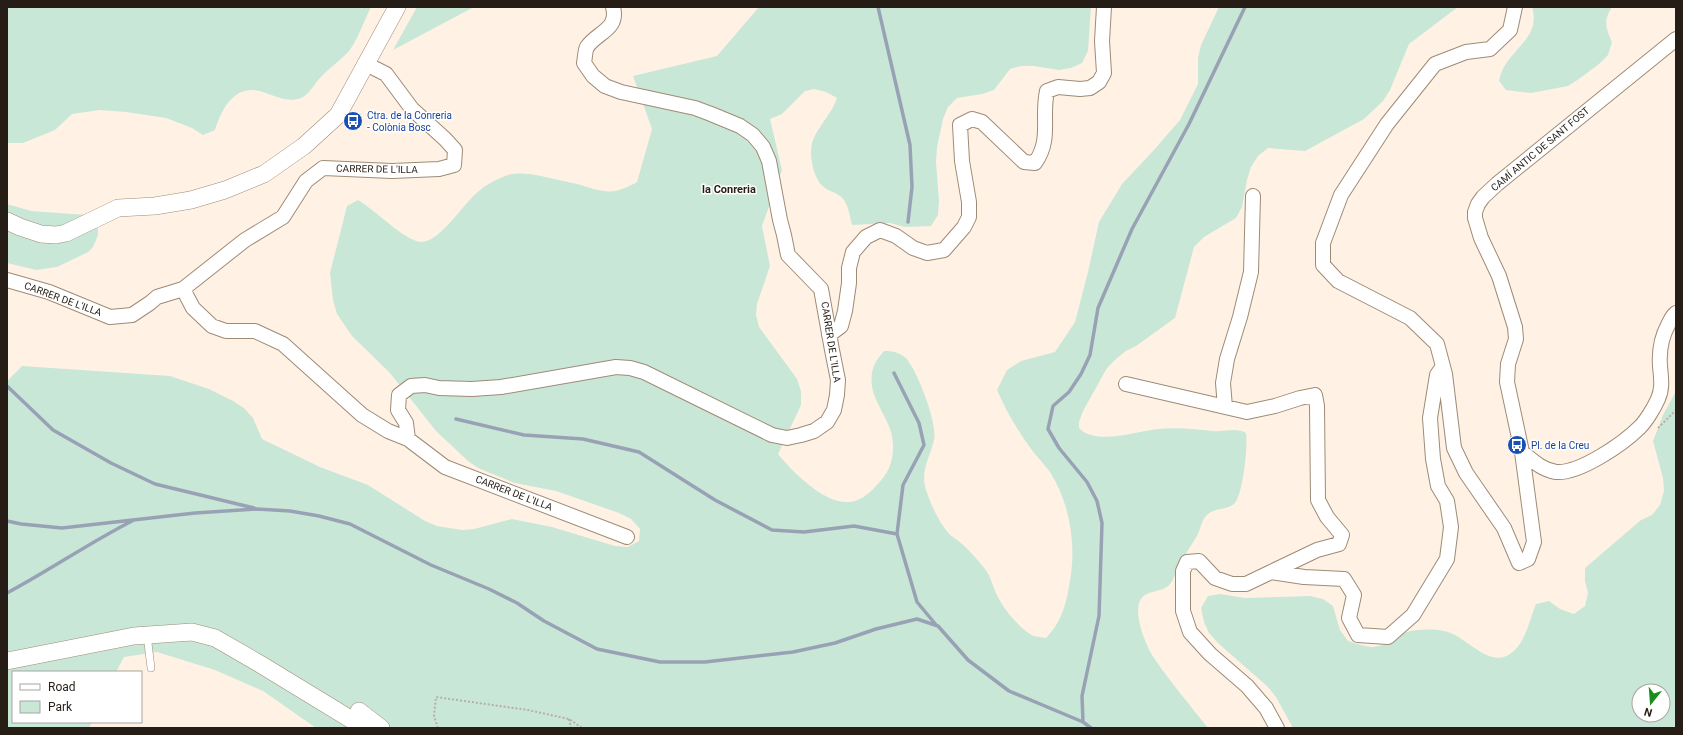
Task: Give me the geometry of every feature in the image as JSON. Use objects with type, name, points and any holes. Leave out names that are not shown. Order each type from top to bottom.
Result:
[{"type":"street","points":[[7,221],[41,234],[56,235],[66,233],[118,208],[155,206],[191,200],[248,181],[276,166],[327,126],[338,115],[397,7]]},
{"type":"street","name":"CARRER DE L'ILLA","points":[[408,439],[406,423],[398,410],[399,395],[411,386],[425,385],[439,388],[472,389],[616,367],[630,368],[644,372],[772,435],[787,438],[814,431],[826,422],[834,410],[838,380],[821,288],[788,255],[769,161],[763,147],[753,135],[740,126],[696,108],[621,92],[605,86],[593,76],[584,63],[586,48],[609,29],[615,15],[613,7]]},
{"type":"street","points":[[829,335],[841,326],[845,311],[849,283],[849,268],[853,252],[866,237],[880,230],[896,236],[913,248],[927,253],[944,250],[964,227],[969,217],[969,202],[962,160],[960,125],[972,120],[982,122],[1024,162],[1035,163],[1041,155],[1045,145],[1045,102],[1047,91],[1058,88],[1090,88],[1099,82],[1104,73],[1105,62],[1102,41],[1104,7]]},
{"type":"street","points":[[1271,572],[1304,577],[1344,579],[1354,595],[1349,618],[1358,635],[1388,637],[1413,615],[1446,559],[1451,527],[1447,501],[1438,486],[1433,459],[1430,418],[1438,375],[1443,366],[1437,344],[1410,318],[1338,281],[1323,265],[1323,243],[1341,195],[1387,124],[1435,64],[1466,52],[1490,49],[1510,30],[1515,7]]},
{"type":"street","name":"CAMÍ ANTIC DE SANT FOST","points":[[1443,366],[1454,448],[1466,473],[1504,528],[1519,562],[1528,558],[1534,542],[1522,452],[1507,382],[1508,364],[1516,339],[1515,326],[1499,276],[1476,225],[1475,212],[1483,197],[1497,184],[1676,39]]},
{"type":"street","name":"CARRER DE L'ILLA","points":[[7,280],[49,292],[110,317],[132,315],[157,297],[183,289],[245,240],[283,217],[306,181],[323,168],[392,171],[439,169],[454,165],[455,150],[412,109],[393,86],[386,74],[366,64]]},
{"type":"street","points":[[1225,407],[1223,383],[1227,359],[1240,316],[1250,272],[1253,196]]},
{"type":"street","name":"CARRER DE L'ILLA","points":[[183,289],[193,308],[212,326],[226,331],[255,331],[283,344],[362,415],[381,428],[408,439],[445,467],[628,536]]},
{"type":"street","points":[[1522,452],[1541,467],[1554,472],[1565,472],[1581,467],[1617,446],[1641,426],[1658,400],[1662,383],[1660,350],[1664,332],[1676,313]]},
{"type":"street","points":[[1126,384],[1247,412],[1315,395],[1318,500],[1327,517],[1342,535],[1339,544],[1316,550],[1246,584],[1232,584],[1215,578],[1199,561],[1187,562],[1183,571],[1183,611],[1190,632],[1210,654],[1247,686],[1266,708],[1277,728]]},
{"type":"street","points":[[7,661],[134,636],[181,632],[204,634],[215,638],[365,728]]},
{"type":"street","points":[[288,681],[310,705],[347,728]]},
{"type":"street","points":[[288,681],[316,688],[334,696],[381,728]]},
{"type":"lane","points":[[147,635],[151,668]]},
{"type":"path","points":[[438,728],[434,716],[436,697],[528,710],[569,719],[582,728]]},
{"type":"path","points":[[569,719],[571,728]]},
{"type":"green space","points":[[7,7],[371,7],[358,36],[349,51],[323,74],[304,96],[291,100],[253,90],[237,94],[226,106],[215,130],[203,135],[192,128],[166,118],[100,110],[72,114],[55,130],[23,143],[7,143]]},
{"type":"green space","points":[[417,7],[474,7],[393,50]]},
{"type":"green space","points":[[759,7],[1091,7],[1088,51],[1082,63],[1071,68],[1059,70],[1034,66],[1021,66],[1010,69],[994,90],[982,94],[957,98],[948,107],[943,119],[937,147],[936,162],[939,201],[938,215],[931,226],[905,227],[890,223],[852,225],[848,207],[839,195],[825,188],[817,179],[811,159],[813,140],[832,110],[837,98],[826,92],[814,89],[805,91],[782,114],[770,119],[782,170],[762,226],[770,266],[757,304],[756,315],[759,327],[797,379],[801,391],[801,405],[778,454],[800,478],[829,498],[839,501],[852,502],[867,495],[886,474],[893,453],[893,439],[891,431],[874,395],[872,387],[872,371],[875,363],[884,351],[901,354],[911,364],[916,374],[926,398],[933,422],[934,440],[926,464],[924,483],[930,502],[936,514],[950,535],[968,550],[987,571],[999,599],[1012,618],[1023,629],[1034,636],[1046,638],[1059,621],[1068,593],[1072,557],[1070,528],[1063,499],[1057,485],[1050,472],[1034,453],[1014,423],[997,390],[1007,370],[1021,361],[1055,352],[1075,322],[1099,222],[1122,184],[1180,120],[1198,84],[1198,58],[1201,45],[1219,7],[1458,7],[1409,44],[1390,90],[1383,101],[1364,119],[1305,151],[1268,148],[1258,156],[1251,167],[1242,207],[1236,218],[1204,237],[1194,247],[1175,318],[1136,346],[1126,351],[1107,368],[1083,411],[1079,422],[1079,428],[1086,433],[1106,437],[1172,428],[1217,431],[1238,430],[1246,433],[1244,470],[1240,491],[1234,504],[1227,508],[1215,510],[1205,517],[1197,537],[1171,582],[1164,589],[1151,592],[1144,596],[1141,599],[1138,612],[1141,629],[1154,658],[1208,728],[316,728],[263,691],[215,670],[157,652],[124,657],[117,671],[12,671],[12,723],[92,723],[89,728],[7,728],[7,381],[22,366],[170,376],[209,389],[244,408],[253,418],[262,439],[320,467],[368,485],[425,521],[437,526],[462,530],[474,529],[512,519],[552,527],[615,546],[628,547],[639,541],[640,529],[631,519],[619,513],[556,491],[515,483],[478,468],[468,461],[436,431],[390,373],[352,336],[337,314],[333,300],[330,273],[347,206],[358,200],[398,231],[414,240],[421,242],[429,240],[444,229],[482,188],[508,175],[520,173],[537,175],[605,191],[615,191],[637,182],[652,129],[633,76],[717,56]]},
{"type":"green space","points":[[1532,7],[1612,7],[1606,21],[1612,42],[1608,55],[1599,64],[1568,86],[1531,93],[1506,90],[1499,81],[1502,70],[1530,34],[1534,17]]},
{"type":"green space","points":[[7,204],[31,211],[87,215],[98,222],[98,235],[93,247],[88,252],[57,267],[36,270],[7,263]]},
{"type":"green space","points":[[1676,391],[1676,728],[1293,728],[1276,697],[1268,687],[1218,643],[1209,633],[1204,622],[1201,608],[1208,596],[1220,594],[1245,598],[1310,596],[1323,599],[1333,606],[1340,630],[1348,641],[1368,647],[1377,647],[1407,632],[1440,630],[1459,637],[1489,656],[1496,658],[1504,657],[1517,648],[1522,641],[1536,604],[1549,601],[1560,609],[1574,614],[1585,606],[1588,593],[1585,581],[1585,568],[1641,520],[1652,515],[1660,505],[1664,491],[1663,478],[1653,441],[1663,415]]},
{"type":"waterway","points":[[878,7],[910,145],[912,187],[908,222]]},
{"type":"waterway","points":[[1083,722],[1082,696],[1099,616],[1102,523],[1097,501],[1087,482],[1059,448],[1048,429],[1053,406],[1069,392],[1081,374],[1090,355],[1098,308],[1132,229],[1189,124],[1245,7]]},
{"type":"waterway","points":[[894,373],[919,423],[924,445],[903,485],[897,534]]},
{"type":"waterway","points":[[7,386],[53,430],[111,463],[155,484],[254,508]]},
{"type":"waterway","points":[[456,419],[524,435],[583,439],[639,452],[715,500],[772,530],[804,532],[854,526],[897,534],[917,602],[937,626]]},
{"type":"waterway","points":[[7,521],[21,524],[62,528],[195,513],[257,509],[290,511],[319,516],[350,524],[431,565],[489,589],[517,603],[544,621],[597,649],[660,662],[705,662],[793,652],[835,643],[876,629],[917,619],[938,626],[968,660],[1009,691],[1083,722],[1091,728]]},
{"type":"waterway","points":[[7,593],[100,538],[132,521]]},
{"type":"place","name":"Ctra. de la Conreria - Colònia Bosc","points":[[353,121]]},
{"type":"place","name":"Pl. de la Creu","points":[[1517,445]]},
{"type":"district","name":"la Conreria","points":[[729,189]]}]
